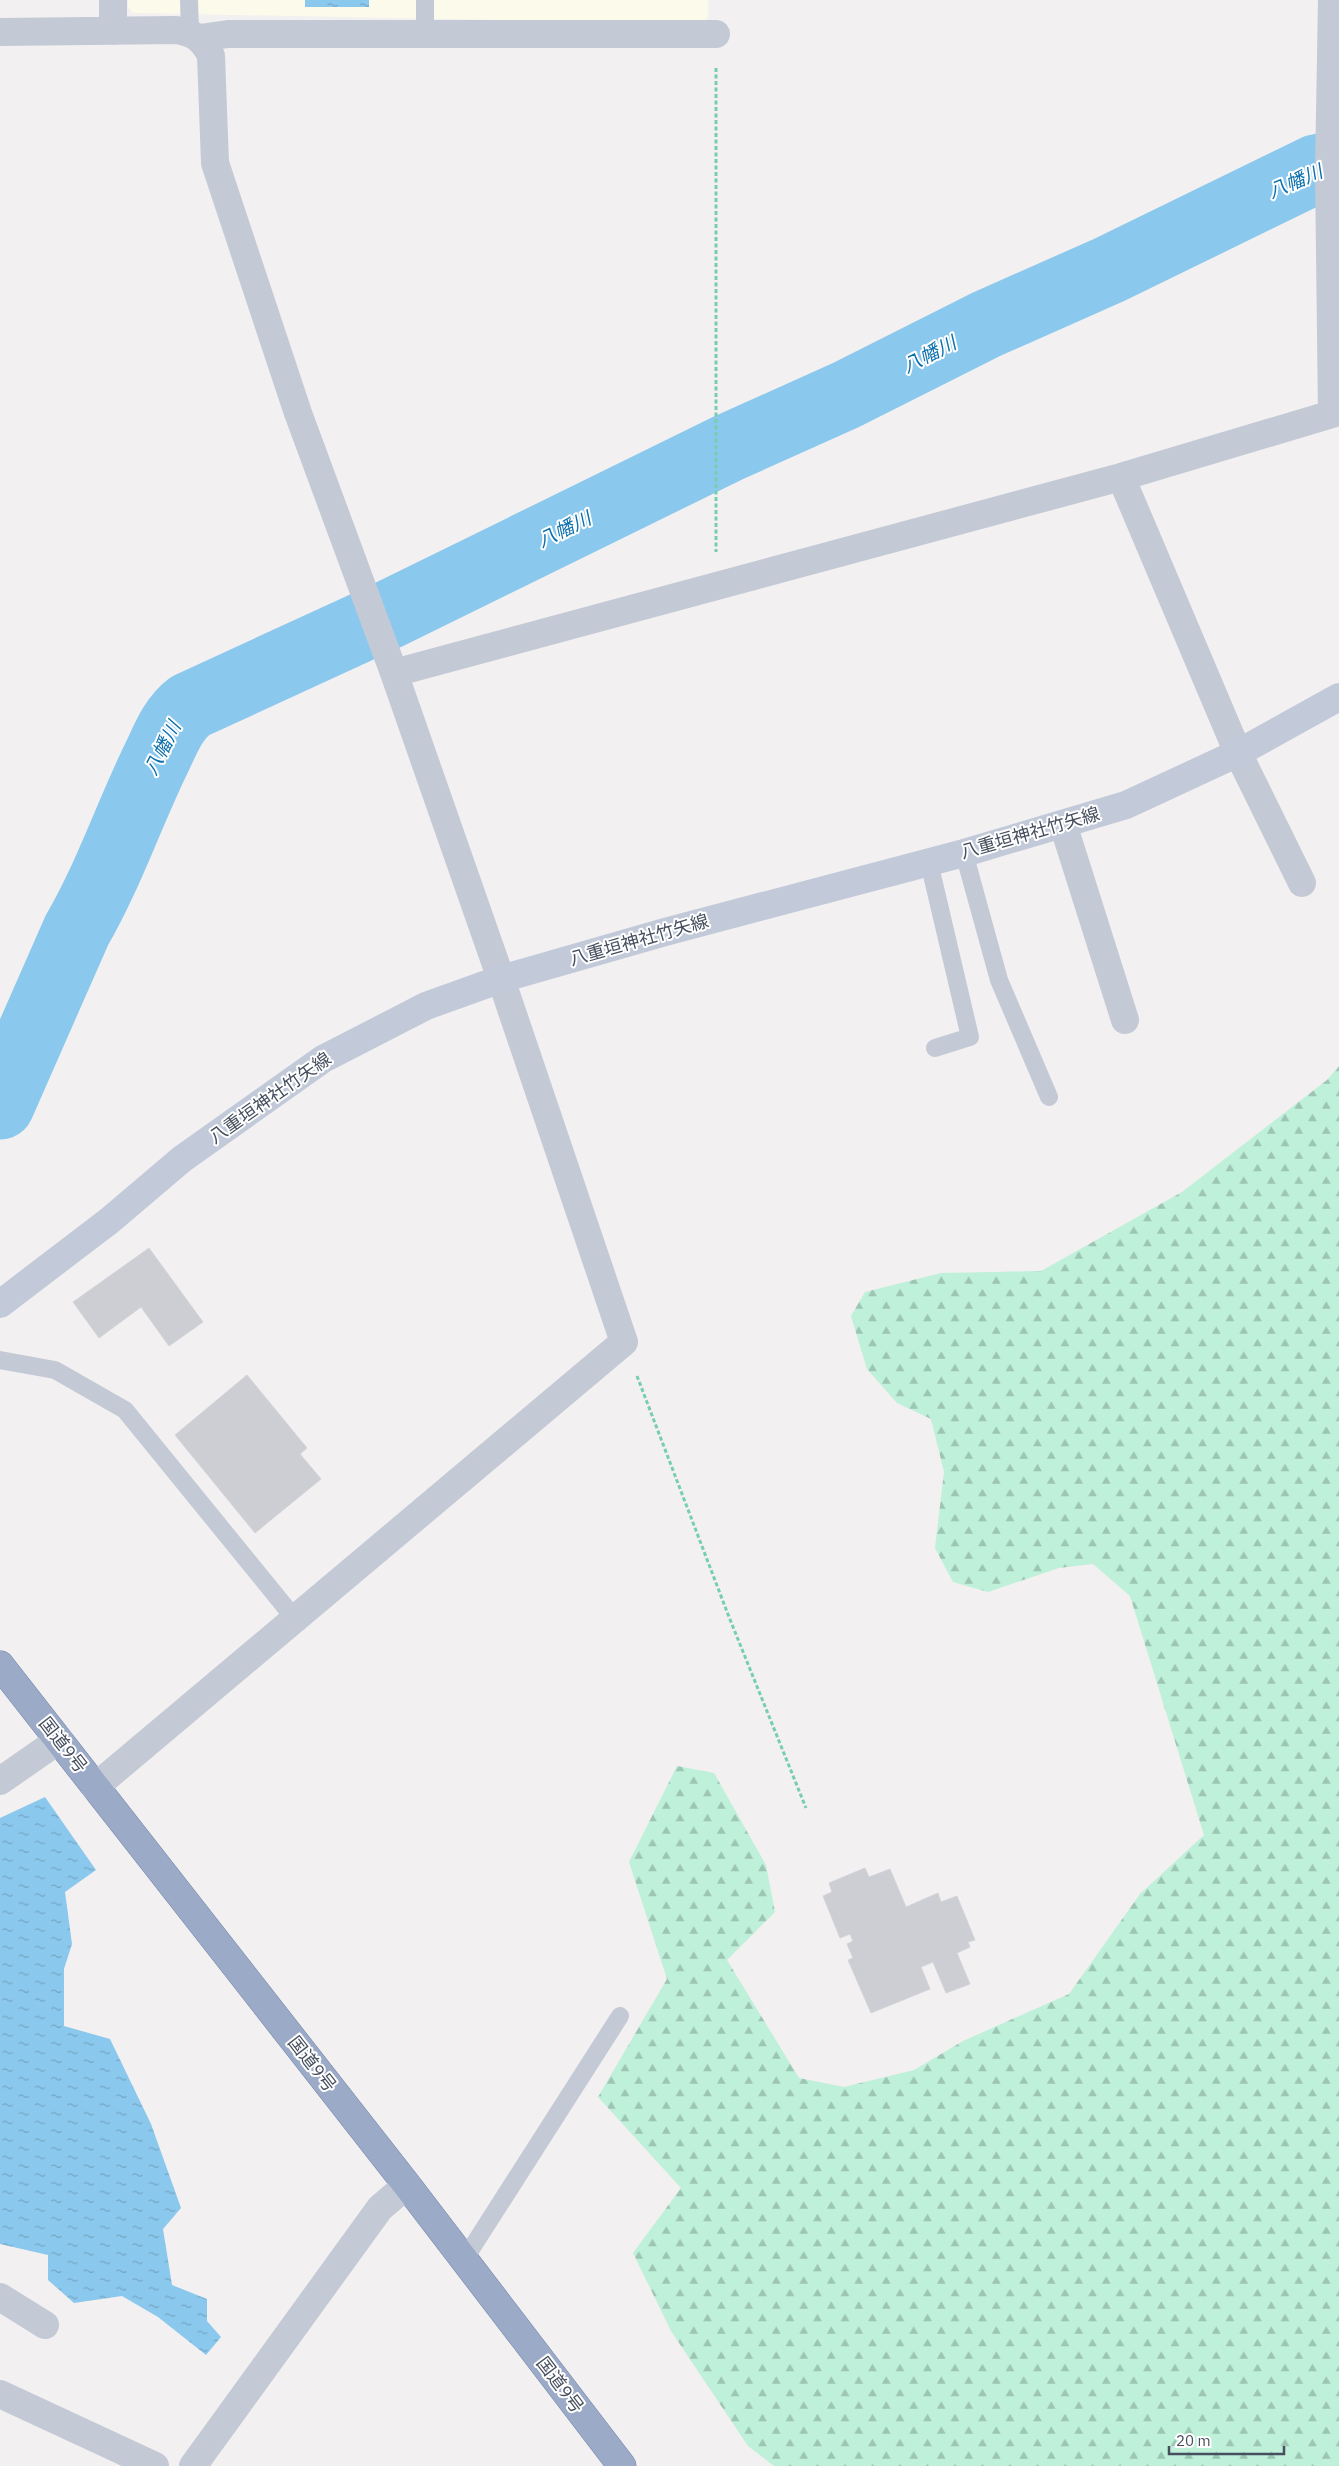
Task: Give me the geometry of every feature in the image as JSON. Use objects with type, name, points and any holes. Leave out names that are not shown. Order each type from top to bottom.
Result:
[{"type":"highway","name":"国道9号","points":[[0,1664],[407,2185],[622,2466]]},
{"type":"main road","name":"八重垣神社竹矢線","points":[[0,1304],[109,1222],[182,1159],[323,1059],[426,1006],[501,979],[664,932],[964,853],[1126,805],[1238,753],[1339,697]]},
{"type":"street","points":[[113,0],[113,31]]},
{"type":"street","points":[[394,673],[1121,477],[1336,413],[1329,171],[1332,0]]},
{"type":"street","points":[[0,32],[176,30],[195,35],[716,34]]},
{"type":"street","points":[[95,1787],[624,1342],[501,979],[394,673],[298,413],[215,162],[211,56],[206,45],[195,35]]},
{"type":"street","points":[[1121,477],[1238,753],[1302,883]]},
{"type":"street","points":[[1062,824],[1125,1020]]},
{"type":"street","points":[[0,1781],[58,1740]]},
{"type":"street","points":[[193,2466],[380,2208],[407,2185]]},
{"type":"street","points":[[0,2297],[45,2325]]},
{"type":"street","points":[[0,2394],[155,2466]]},
{"type":"lane","points":[[189,0],[195,35]]},
{"type":"lane","points":[[425,0],[425,34]]},
{"type":"lane","points":[[964,853],[999,980],[1049,1096]]},
{"type":"lane","points":[[929,862],[970,1037],[935,1048]]},
{"type":"lane","points":[[0,1360],[55,1370],[125,1410],[294,1619]]},
{"type":"lane","points":[[464,2260],[620,2016]]},
{"type":"path","points":[[716,34],[716,586]]},
{"type":"path","points":[[624,1342],[729,1617],[806,1808]]},
{"type":"shaded area","points":[[128,0],[708,0],[708,17],[702,24],[133,13],[128,7]]},
{"type":"green space","points":[[1339,1066],[1339,2466],[774,2466],[748,2446],[671,2331],[633,2253],[681,2188],[598,2097],[667,1979],[629,1862],[677,1766],[714,1773],[766,1865],[775,1912],[727,1960],[799,2078],[844,2087],[914,2070],[963,2041],[1069,1994],[1140,1894],[1204,1835],[1130,1596],[1093,1564],[1059,1568],[988,1592],[953,1582],[935,1548],[944,1472],[931,1419],[897,1403],[867,1369],[851,1316],[865,1292],[941,1273],[1041,1271],[1182,1192],[1327,1080]]},
{"type":"water","points":[[305,0],[369,0],[369,7],[305,7]]},
{"type":"water","points":[[45,1797],[96,1870],[65,1892],[72,1944],[64,1969],[64,2026],[110,2039],[151,2124],[181,2208],[163,2229],[172,2285],[207,2299],[207,2321],[221,2337],[206,2355],[158,2317],[122,2296],[74,2303],[48,2280],[48,2255],[0,2244],[0,1818]]},
{"type":"building","points":[[149,1248],[203,1322],[169,1346],[141,1307],[99,1338],[73,1302]]},
{"type":"building","points":[[247,1375],[307,1448],[300,1454],[321,1479],[255,1533],[175,1435]]},
{"type":"building","points":[[865,1868],[869,1877],[890,1869],[906,1907],[938,1893],[941,1902],[957,1896],[975,1940],[968,1942],[970,1947],[957,1953],[970,1984],[946,1993],[933,1962],[921,1967],[930,1989],[871,2013],[848,1960],[853,1958],[847,1944],[853,1941],[850,1934],[840,1938],[823,1896],[832,1892],[829,1883]]},
{"type":"waterway","name":"八幡川","points":[[0,1105],[77,930],[99,888],[170,729],[190,706],[388,615],[728,448],[846,395],[987,324],[1109,270],[1316,169],[1339,164]]}]
